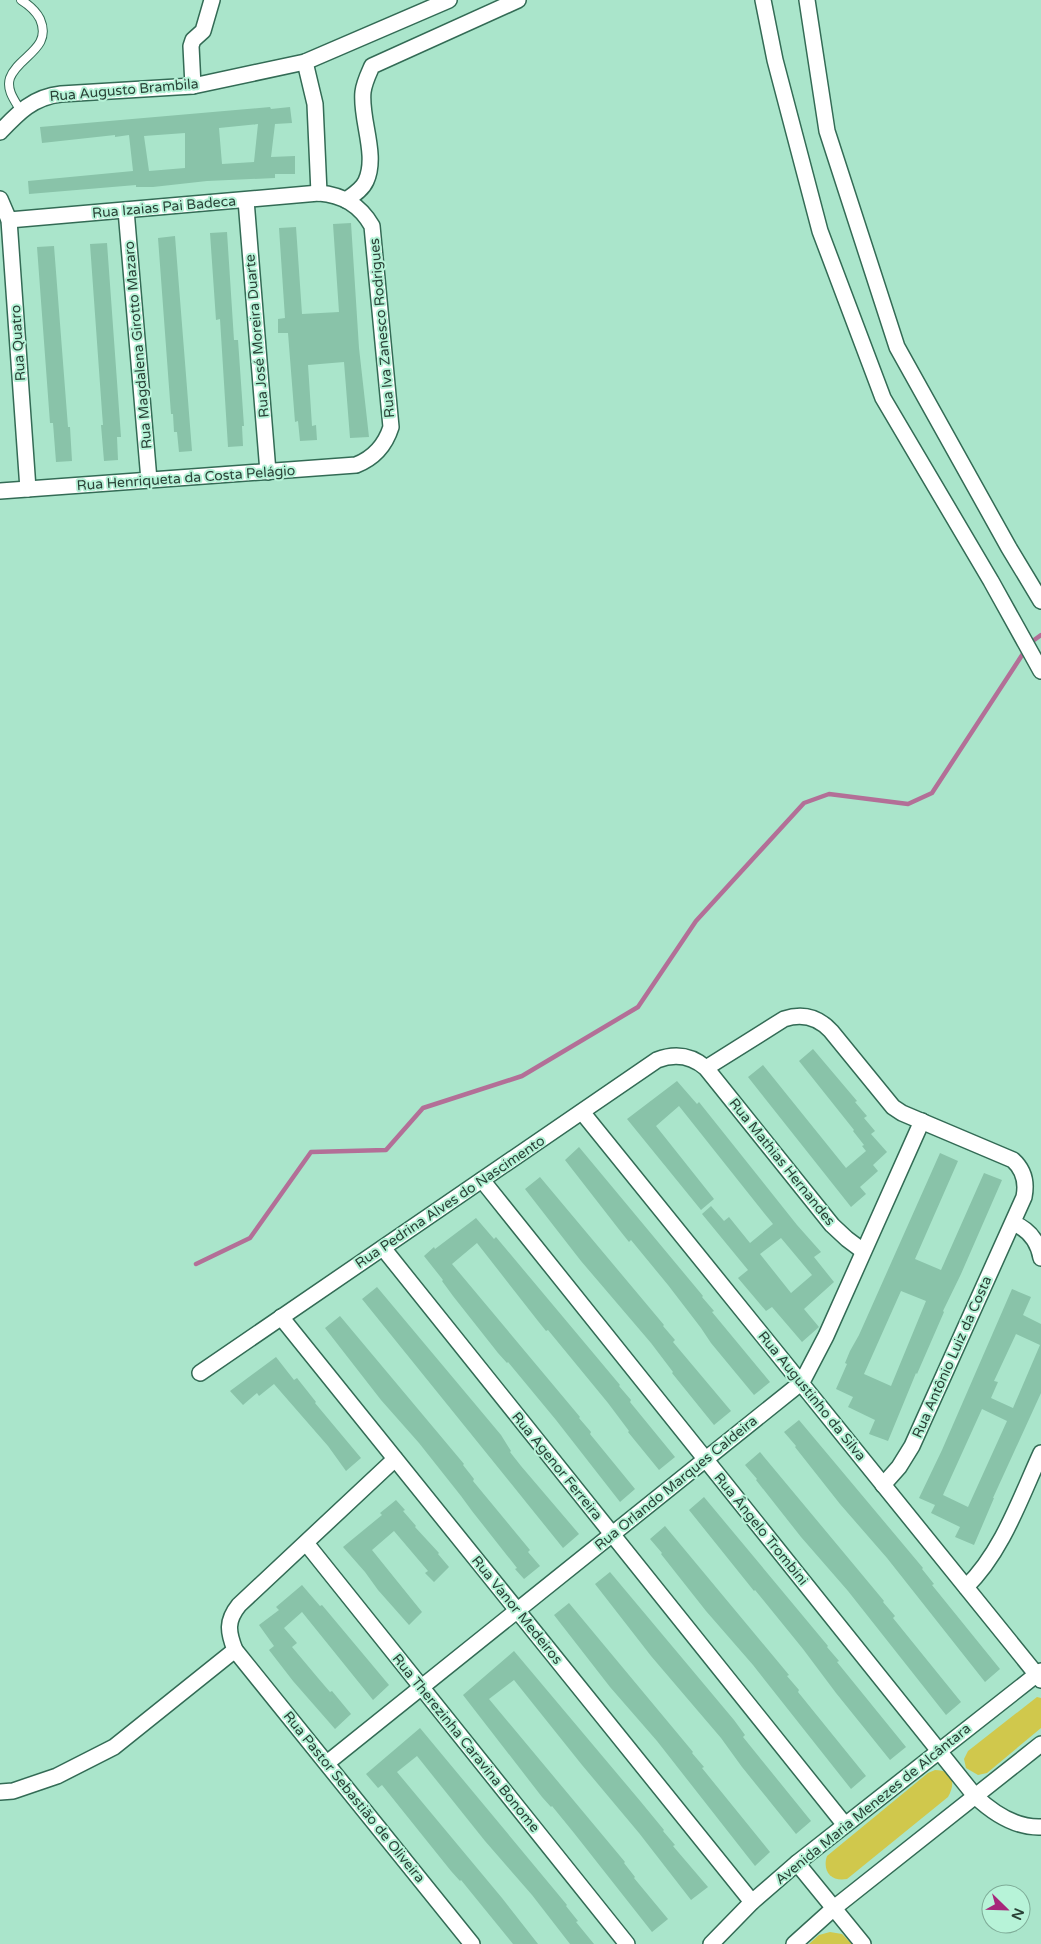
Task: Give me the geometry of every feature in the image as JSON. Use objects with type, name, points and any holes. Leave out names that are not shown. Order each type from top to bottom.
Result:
[{"type":"street","points":[[202,0],[203,31]]},
{"type":"street","points":[[192,86],[191,46],[193,40],[203,31],[212,0]]},
{"type":"street","name":"Rua Augusto Brambila","points":[[0,132],[35,100],[52,95],[192,86],[305,62],[449,0]]},
{"type":"street","points":[[346,200],[366,182],[370,166],[363,94],[366,78],[372,66],[518,0]]},
{"type":"street","points":[[763,0],[775,60],[820,231],[883,398],[991,581],[1041,671]]},
{"type":"street","points":[[807,0],[827,131],[897,347],[1009,548],[1041,601]]},
{"type":"street","points":[[305,62],[314,104],[319,193]]},
{"type":"street","name":"Rua Iva Zanesco Rodrigues","points":[[319,193],[337,196],[346,200],[361,211],[372,226],[391,427],[385,442],[370,459]]},
{"type":"street","name":"Rua Izaias Pai Badeca","points":[[9,220],[319,193]]},
{"type":"street","name":"Rua Quatro","points":[[0,199],[9,220],[28,489]]},
{"type":"street","name":"Rua José Moreira Duarte","points":[[246,200],[268,472]]},
{"type":"street","name":"Rua Magdalena Girotto Mazaro","points":[[126,210],[149,480]]},
{"type":"street","name":"Rua Henriqueta da Costa Pelágio","points":[[0,491],[356,465],[370,459]]},
{"type":"street","name":"Rua Antônio Luiz da Costa","points":[[706,1068],[784,1019],[796,1016],[809,1017],[821,1022],[831,1031],[893,1107],[922,1122],[1014,1160],[1024,1174],[1026,1191],[912,1446],[899,1467],[883,1485]]},
{"type":"street","name":"Rua Pedrina Alves do Nascimento","points":[[200,1373],[656,1060],[683,1056],[696,1060],[706,1068]]},
{"type":"street","name":"Rua Mathias Hernandes","points":[[706,1068],[832,1225],[863,1251]]},
{"type":"street","name":"Rua Augustinho da Silva","points":[[582,1112],[802,1382],[883,1485],[1040,1675]]},
{"type":"street","name":"Rua Orlando Marques Caldeira","points":[[327,1763],[802,1382],[826,1336],[922,1122]]},
{"type":"street","name":"Rua Ângelo Trombini","points":[[482,1180],[975,1796],[991,1810],[1010,1820],[1023,1825],[1041,1827]]},
{"type":"street","points":[[1012,1223],[1030,1235],[1038,1247],[1041,1258]]},
{"type":"street","name":"Rua Agenor Ferreira","points":[[383,1248],[845,1825]]},
{"type":"street","name":"Rua Vanor Medeiros","points":[[281,1317],[752,1902]]},
{"type":"street","points":[[966,1587],[995,1552],[1041,1453]]},
{"type":"street","points":[[0,1792],[13,1791],[56,1776],[114,1747],[235,1650],[229,1636],[229,1629],[235,1610],[395,1459]]},
{"type":"street","name":"Rua Therezinha Caravina Bonome","points":[[306,1543],[627,1944]]},
{"type":"street","name":"Rua Pastor Sebastião de Oliveira","points":[[235,1650],[472,1944]]},
{"type":"street","name":"Avenida Maria Menezes de Alcântara","points":[[711,1944],[752,1902],[797,1863],[939,1751],[1040,1675]]},
{"type":"street","points":[[794,1944],[834,1908],[1041,1744]]},
{"type":"street","points":[[797,1863],[863,1944]]},
{"type":"lane","points":[[21,0],[36,12],[42,25],[42,38],[38,47],[14,72],[10,79],[11,94],[21,111]]},
{"type":"shaded area","points":[[1037,1697],[1041,1698],[1041,1728],[987,1773],[978,1775],[966,1768],[964,1759],[968,1751]]},
{"type":"shaded area","points":[[935,1770],[946,1772],[951,1778],[952,1787],[948,1797],[847,1879],[832,1877],[827,1871],[827,1856],[928,1773]]},
{"type":"shaded area","points":[[830,1932],[842,1934],[852,1944],[809,1944],[819,1935]]},
{"type":"building","points":[[270,107],[271,109],[290,107],[292,123],[275,124],[271,157],[295,156],[295,174],[275,174],[275,178],[207,181],[153,187],[136,187],[136,185],[29,194],[28,181],[133,171],[129,135],[42,143],[40,127]],"holes":[[[258,124],[254,162],[222,164],[219,128]],[[185,133],[185,168],[149,171],[144,136]]]},
{"type":"building","points":[[351,223],[359,348],[369,437],[350,438],[344,362],[308,365],[312,426],[316,425],[317,440],[300,441],[298,421],[295,422],[288,333],[278,333],[278,319],[285,318],[279,228],[296,227],[302,314],[339,312],[333,224]]},
{"type":"building","points":[[227,232],[234,340],[238,340],[244,426],[242,426],[243,446],[228,447],[220,319],[216,320],[210,233]]},
{"type":"building","points":[[175,236],[192,451],[179,452],[177,432],[174,432],[173,414],[171,414],[158,238]]},
{"type":"building","points":[[107,243],[121,437],[117,437],[118,460],[104,461],[90,244]]},
{"type":"building","points":[[54,246],[72,461],[56,462],[53,423],[50,423],[37,247]]},
{"type":"building","points":[[813,1049],[857,1101],[855,1102],[867,1116],[864,1118],[875,1131],[871,1134],[887,1152],[873,1165],[878,1171],[860,1187],[866,1194],[851,1207],[748,1077],[763,1065],[846,1168],[866,1151],[854,1130],[799,1061]]},
{"type":"building","points":[[677,1081],[697,1104],[699,1102],[797,1225],[821,1252],[814,1257],[834,1282],[804,1309],[819,1327],[802,1342],[772,1307],[766,1311],[738,1278],[748,1270],[702,1214],[711,1206],[724,1221],[729,1217],[750,1243],[773,1224],[679,1106],[656,1126],[714,1199],[701,1210],[627,1119]],"holes":[[[781,1238],[812,1275],[791,1293],[760,1254]]]},
{"type":"building","points":[[579,1147],[703,1296],[714,1311],[712,1312],[770,1382],[754,1395],[711,1343],[668,1285],[631,1240],[629,1242],[565,1160]]},
{"type":"building","points":[[940,1153],[958,1161],[915,1259],[941,1270],[984,1173],[1002,1180],[943,1311],[888,1441],[869,1434],[875,1420],[848,1407],[853,1397],[836,1389],[847,1364],[845,1363],[850,1351],[859,1335]],"holes":[[[901,1291],[926,1301],[891,1386],[864,1374]]]},
{"type":"building","points":[[540,1177],[664,1325],[675,1340],[673,1342],[731,1411],[714,1425],[672,1373],[651,1343],[581,1261],[525,1189]]},
{"type":"building","points":[[476,1218],[494,1239],[496,1237],[620,1385],[631,1400],[630,1402],[675,1457],[659,1470],[628,1432],[608,1403],[548,1330],[546,1331],[477,1243],[452,1264],[580,1417],[591,1432],[590,1434],[635,1489],[620,1502],[556,1420],[508,1362],[498,1353],[424,1256]]},
{"type":"building","points":[[377,1287],[501,1435],[510,1452],[521,1466],[579,1534],[563,1548],[362,1299]]},
{"type":"building","points":[[1012,1289],[1031,1297],[1023,1315],[1041,1324],[1041,1393],[993,1498],[974,1545],[955,1537],[960,1527],[931,1513],[935,1505],[919,1498]],"holes":[[[1016,1334],[1040,1345],[1013,1408],[991,1398],[998,1382],[994,1381]],[[982,1409],[1007,1421],[968,1507],[943,1495]]]},
{"type":"building","points":[[340,1316],[464,1464],[474,1479],[473,1481],[530,1550],[528,1552],[540,1566],[524,1579],[419,1443],[381,1400],[325,1328]]},
{"type":"building","points":[[276,1357],[294,1380],[297,1378],[315,1403],[361,1458],[346,1471],[328,1446],[274,1384],[259,1396],[257,1393],[243,1405],[230,1391]]},
{"type":"building","points":[[799,1420],[923,1568],[934,1584],[932,1585],[1000,1669],[985,1682],[784,1432]]},
{"type":"building","points":[[760,1452],[884,1601],[895,1616],[893,1618],[961,1702],[946,1715],[745,1465]]},
{"type":"building","points":[[704,1497],[828,1646],[839,1661],[837,1662],[906,1747],[890,1760],[803,1649],[689,1510]]},
{"type":"building","points":[[396,1500],[405,1510],[403,1511],[415,1527],[449,1567],[434,1582],[425,1573],[428,1571],[394,1531],[372,1550],[422,1612],[409,1625],[343,1547],[382,1515],[380,1513]]},
{"type":"building","points":[[665,1526],[789,1675],[787,1676],[799,1690],[798,1692],[866,1776],[851,1789],[650,1539]]},
{"type":"building","points":[[610,1572],[734,1720],[745,1735],[743,1737],[811,1821],[796,1834],[721,1738],[651,1656],[595,1584]]},
{"type":"building","points":[[302,1585],[320,1606],[322,1605],[389,1685],[373,1700],[302,1612],[284,1628],[297,1643],[292,1647],[351,1714],[335,1729],[269,1650],[274,1646],[259,1625],[279,1610],[276,1607]]},
{"type":"building","points":[[569,1603],[693,1752],[704,1767],[702,1768],[770,1852],[755,1866],[657,1741],[610,1687],[554,1615]]},
{"type":"building","points":[[514,1651],[641,1802],[675,1845],[673,1846],[708,1887],[691,1900],[514,1680],[489,1699],[625,1862],[634,1878],[668,1919],[652,1932],[552,1806],[542,1797],[463,1695]]},
{"type":"building","points":[[420,1728],[567,1905],[578,1921],[576,1922],[594,1944],[570,1944],[417,1756],[397,1772],[538,1944],[513,1944],[382,1785],[378,1788],[366,1774]]},
{"type":"waterway","points":[[196,1264],[250,1238],[311,1152],[386,1150],[423,1108],[522,1076],[638,1007],[696,921],[804,803],[829,794],[908,804],[932,793],[1030,643],[1041,635]]}]
